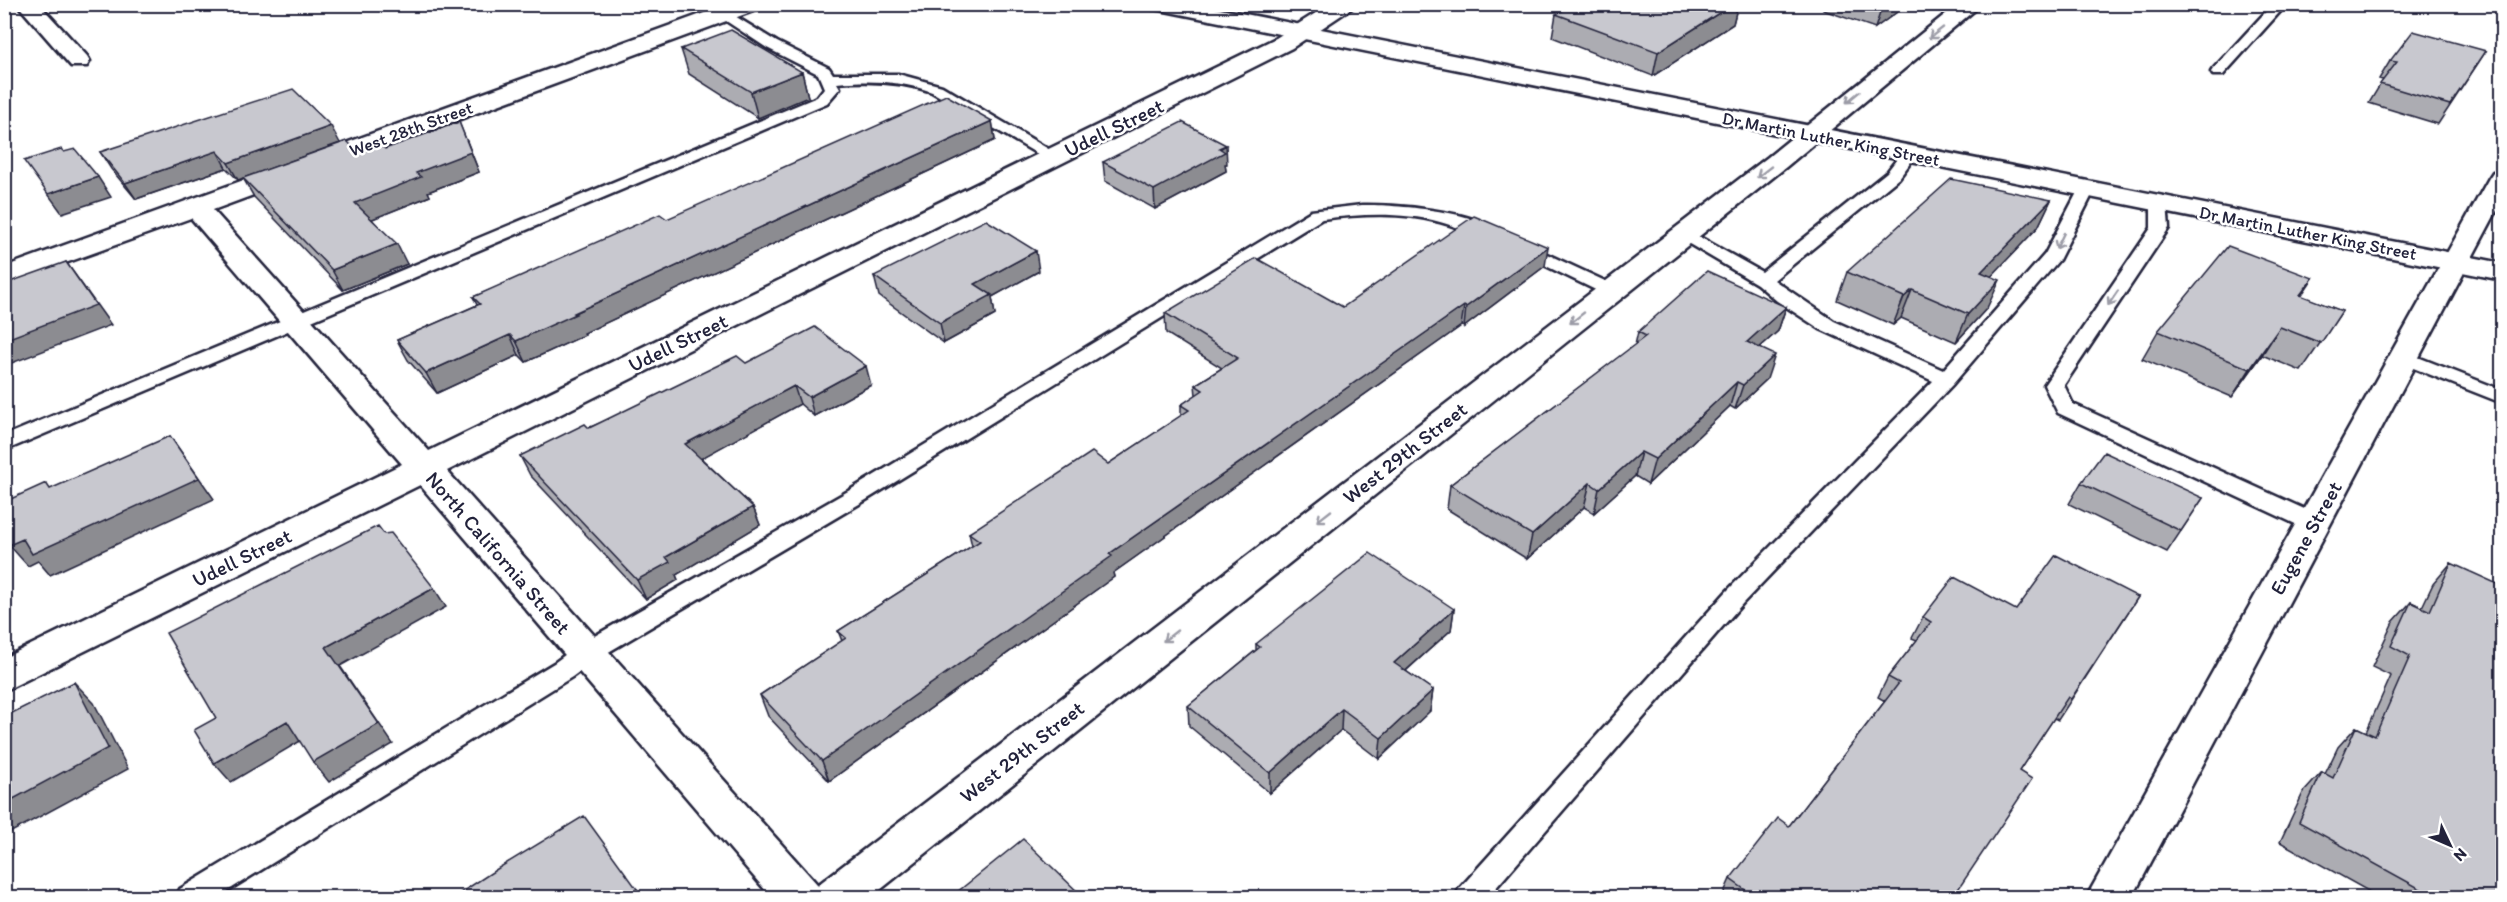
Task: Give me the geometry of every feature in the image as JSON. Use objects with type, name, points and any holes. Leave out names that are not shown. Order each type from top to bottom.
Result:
[{"type":"street","points":[[27,4],[79,61]]},
{"type":"street","name":"West 28th Street","points":[[4,277],[751,4]]},
{"type":"street","name":"Dr Martin Luther King Street","points":[[1160,4],[2502,272]]},
{"type":"street","name":"Udell Street","points":[[4,676],[1303,33],[1325,15],[1348,4]]},
{"type":"street","name":"West 29th Street","points":[[835,897],[1777,162],[1808,134],[1972,4]]},
{"type":"street","name":"Eugene Street","points":[[2108,897],[2502,178]]},
{"type":"street","name":"North California Street","points":[[196,207],[801,897]]},
{"type":"lane","points":[[2218,72],[2281,4]]},
{"type":"lane","points":[[4,444],[297,322],[570,203],[822,100],[832,88],[830,79],[824,70],[772,45],[725,14]]},
{"type":"lane","points":[[830,79],[881,76],[916,80],[937,89],[1054,157]]},
{"type":"lane","points":[[1763,280],[1893,175],[1909,154]]},
{"type":"lane","points":[[1469,897],[1735,597],[1946,379],[2053,256],[2087,189]]},
{"type":"lane","points":[[2159,204],[2160,228],[2054,385],[2066,408],[2314,523]]},
{"type":"lane","points":[[190,897],[586,653],[858,495],[1317,215],[1360,208],[1394,208],[1444,217],[1487,231],[1612,291]]},
{"type":"lane","points":[[1683,235],[1763,280],[1785,300],[1820,322],[1946,379]]},
{"type":"lane","points":[[2405,358],[2502,397]]},
{"type":"building","points":[[1574,4],[1628,4],[1635,7],[1639,4],[1733,4],[1658,52],[1556,14]]},
{"type":"building","points":[[1864,4],[1889,4],[1881,10]]},
{"type":"building","points":[[731,30],[802,72],[751,92],[681,49]]},
{"type":"building","points":[[2413,31],[2486,51],[2450,105],[2380,84],[2397,62],[2390,61]]},
{"type":"building","points":[[293,89],[331,126],[228,163],[217,151],[125,183],[100,152]]},
{"type":"building","points":[[946,95],[992,121],[516,341],[510,335],[426,373],[397,340],[480,304],[473,297],[660,214],[667,219]]},
{"type":"building","points":[[459,122],[471,152],[416,173],[421,177],[355,203],[397,244],[332,270],[243,178],[347,141],[359,153],[380,145],[385,149]]},
{"type":"building","points":[[1182,122],[1226,145],[1219,148],[1225,152],[1154,190],[1103,162]]},
{"type":"building","points":[[61,149],[64,152],[75,149],[98,177],[48,194],[24,161]]},
{"type":"building","points":[[1951,179],[2051,200],[1981,272],[2000,280],[1968,314],[1912,290],[1904,297],[1847,272]]},
{"type":"building","points":[[1474,216],[1548,247],[1466,307],[1464,306],[1109,554],[1112,556],[822,761],[760,695],[846,638],[838,631],[980,541],[969,533],[1092,452],[1108,464],[1189,410],[1181,405],[1203,390],[1195,385],[1238,358],[1165,313],[1256,258],[1343,307]]},
{"type":"building","points":[[986,220],[1036,251],[975,284],[992,295],[940,323],[874,276]]},
{"type":"building","points":[[2228,246],[2313,278],[2300,295],[2342,311],[2321,343],[2280,327],[2250,369],[2158,331]]},
{"type":"building","points":[[66,262],[96,305],[4,340],[4,284]]},
{"type":"building","points":[[1707,271],[1786,307],[1747,342],[1775,355],[1743,385],[1737,382],[1655,459],[1641,452],[1599,489],[1590,483],[1532,535],[1450,485],[1646,336],[1638,332]]},
{"type":"building","points":[[815,327],[866,366],[809,397],[794,386],[685,444],[753,507],[666,557],[670,562],[637,580],[520,456],[585,424],[589,428],[737,356],[746,363]]},
{"type":"building","points":[[170,436],[199,478],[32,554],[23,539],[9,545],[4,537],[4,502],[46,483],[50,489]]},
{"type":"building","points":[[2104,452],[2203,498],[2181,531],[2081,483]]},
{"type":"building","points":[[378,526],[384,534],[391,533],[434,588],[326,647],[379,724],[313,762],[287,721],[214,763],[194,730],[216,718],[166,633]]},
{"type":"building","points":[[1370,553],[1454,609],[1394,663],[1433,690],[1381,738],[1342,709],[1270,773],[1188,706],[1260,647],[1256,644]]},
{"type":"building","points":[[2056,555],[2138,597],[2071,699],[2068,697],[2019,771],[2032,779],[1953,897],[1748,897],[1751,894],[1730,879],[1778,818],[1789,826],[1899,683],[1888,677],[1931,622],[1923,617],[1954,577],[2016,610]]},
{"type":"building","points":[[2451,563],[2502,586],[2502,897],[2435,897],[2299,822],[2322,772],[2333,778],[2356,727],[2375,736],[2410,656],[2391,646],[2411,602],[2430,611]]},
{"type":"building","points":[[74,682],[108,748],[4,804],[4,717]]},
{"type":"building","points":[[584,816],[637,889],[625,897],[454,897],[497,869]]},
{"type":"building","points":[[1023,839],[1083,897],[951,897]]}]
